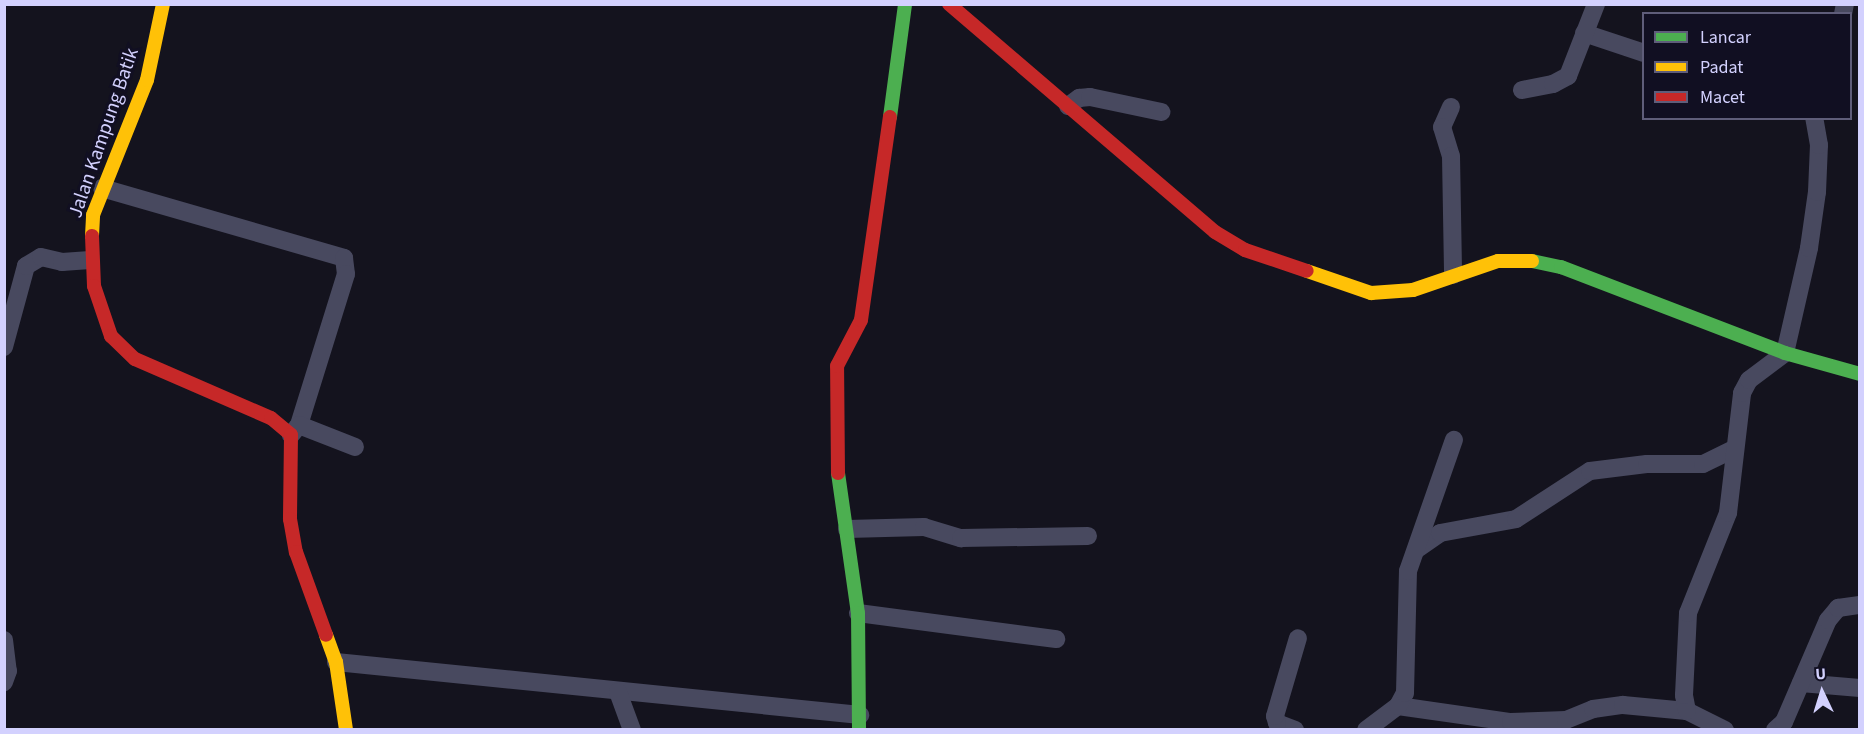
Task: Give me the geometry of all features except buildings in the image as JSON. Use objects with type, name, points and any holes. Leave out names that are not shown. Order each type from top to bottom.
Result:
[{"type":"street","name":"Jalan Kampung Batik","points":[[163,4],[147,80],[93,215],[90,261],[102,316],[122,349],[159,372],[295,430]]},
{"type":"street","points":[[336,662],[618,692],[860,722],[858,612],[837,464],[837,366],[853,339],[863,308],[905,4]]},
{"type":"street","points":[[949,4],[1215,232],[1245,250],[1371,293],[1413,290],[1498,261],[1526,260],[1561,267],[1785,353],[1860,374]]},
{"type":"street","points":[[1522,90],[1553,84],[1568,76],[1596,4]]},
{"type":"street","points":[[1584,33],[1642,51]]},
{"type":"street","points":[[1068,106],[1090,97],[1161,111]]},
{"type":"street","points":[[1451,107],[1442,127],[1451,156],[1453,275]]},
{"type":"street","points":[[1687,711],[1684,695],[1688,613],[1728,513],[1734,448],[1744,387],[1785,353],[1809,248],[1817,192],[1819,145],[1814,120]]},
{"type":"street","points":[[102,188],[344,258],[346,274],[295,430],[290,519],[296,552],[336,662],[346,729]]},
{"type":"street","points":[[4,347],[24,272],[32,261],[41,257],[62,262],[90,261]]},
{"type":"street","points":[[295,430],[355,447]]},
{"type":"street","points":[[1366,729],[1398,706],[1407,686],[1405,597],[1416,550],[1454,440]]},
{"type":"street","points":[[1416,550],[1440,533],[1516,519],[1590,471],[1647,464],[1703,464],[1734,448]]},
{"type":"street","points":[[847,529],[924,526],[961,538],[1088,536]]},
{"type":"street","points":[[1775,729],[1784,722],[1828,620],[1838,608],[1860,605]]},
{"type":"street","points":[[858,612],[1056,639]]},
{"type":"street","points":[[1295,729],[1277,723],[1275,716],[1299,638]]},
{"type":"street","points":[[4,640],[8,671],[4,682]]},
{"type":"street","points":[[1801,683],[1860,688]]},
{"type":"street","points":[[618,692],[632,729]]},
{"type":"street","points":[[1398,706],[1511,722],[1566,720],[1593,709],[1623,705],[1687,711],[1725,729]]},
{"type":"traffic: fast","points":[[890,117],[905,4]]},
{"type":"traffic: fast","points":[[1532,261],[1561,267],[1785,353],[1860,374]]},
{"type":"traffic: fast","points":[[838,473],[858,613],[859,730]]},
{"type":"traffic: slow","points":[[92,236],[93,215],[147,80],[163,4]]},
{"type":"traffic: slow","points":[[1307,271],[1371,293],[1413,290],[1498,261],[1532,261]]},
{"type":"traffic: slow","points":[[326,635],[336,662],[346,730]]},
{"type":"traffic: jam","points":[[949,4],[1215,232],[1245,250],[1307,271]]},
{"type":"traffic: jam","points":[[838,473],[837,366],[861,320],[890,117]]},
{"type":"traffic: jam","points":[[92,236],[94,286],[111,336],[135,359],[271,418],[291,435],[290,519],[296,552],[326,635]]}]
